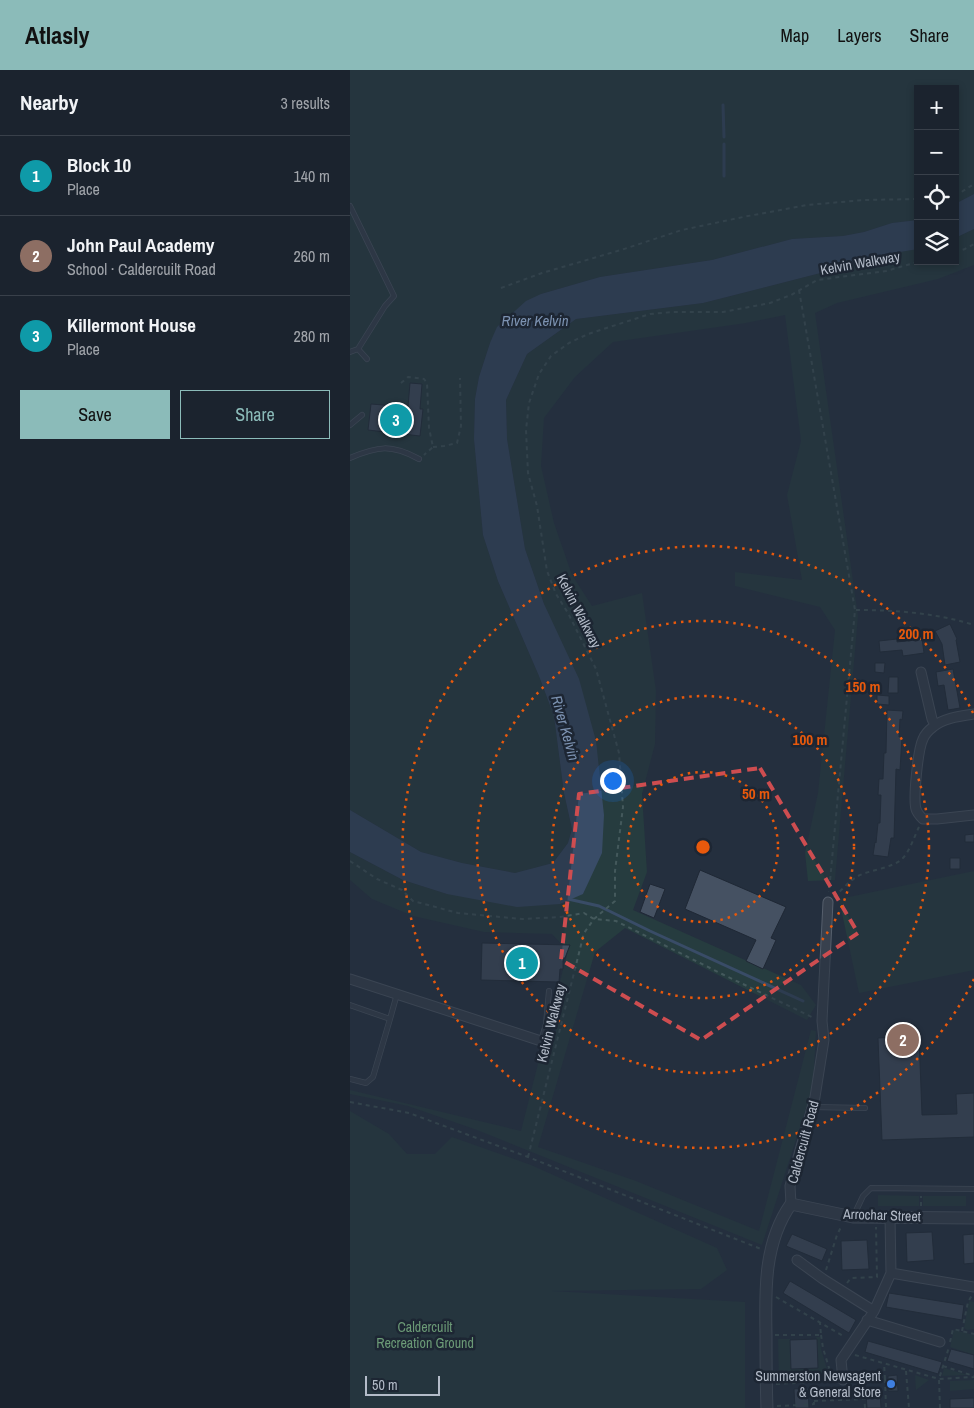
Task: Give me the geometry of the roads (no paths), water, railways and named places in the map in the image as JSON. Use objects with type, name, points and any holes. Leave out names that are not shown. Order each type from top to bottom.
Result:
[{"type":"street","points":[[921,672],[935,725]]},
{"type":"street","points":[[974,714],[935,725],[923,739],[918,760],[916,808],[918,815],[922,819],[974,815]]},
{"type":"street","name":"Caldercuilt Road","points":[[767,1407],[765,1291],[774,1236],[783,1215],[791,1204],[790,1186],[815,1097],[824,1040],[822,1021],[828,902]]},
{"type":"street","points":[[350,979],[541,1041]]},
{"type":"street","name":"Arrochar Street","points":[[791,1204],[850,1216],[974,1218]]},
{"type":"street","points":[[844,1380],[841,1360],[874,1311],[891,1272],[890,1217]]},
{"type":"street","points":[[797,1260],[874,1311]]},
{"type":"street","points":[[891,1272],[974,1286]]},
{"type":"street","points":[[868,1320],[940,1342]]},
{"type":"lane","points":[[350,206],[394,296],[385,306],[358,349],[350,352]]},
{"type":"lane","points":[[358,349],[368,359]]},
{"type":"lane","points":[[350,425],[362,415]]},
{"type":"lane","points":[[350,458],[387,447],[405,452],[419,459]]},
{"type":"lane","points":[[541,1041],[546,1024],[549,991]]},
{"type":"lane","points":[[350,1079],[366,1083],[373,1077],[397,994]]},
{"type":"lane","points":[[350,1005],[390,1019]]},
{"type":"lane","points":[[812,1107],[865,1108]]},
{"type":"lane","points":[[850,1216],[863,1196],[871,1188],[974,1189]]},
{"type":"water","points":[[974,194],[974,229],[959,236],[959,220],[959,202]]},
{"type":"water","name":"River Kelvin","points":[[914,220],[914,250],[876,256],[840,268],[703,303],[576,319],[527,354],[506,400],[507,439],[525,549],[544,604],[579,679],[596,741],[604,815],[602,853],[583,894],[560,904],[517,907],[447,894],[403,880],[350,852],[350,810],[421,852],[462,863],[515,873],[553,863],[568,843],[572,829],[564,793],[554,716],[498,581],[483,535],[474,439],[475,399],[479,377],[497,327],[526,301],[541,294],[600,277],[712,260],[792,239],[843,236],[864,232],[892,223]]},
{"type":"waterway","points":[[723,105],[724,137]]},
{"type":"waterway","points":[[724,144],[724,176]]},
{"type":"waterway","points":[[568,899],[599,906],[803,1001]]},
{"type":"place","name":"Killermont House","points":[[396,420]]},
{"type":"place","name":"Block 10","points":[[522,963]]},
{"type":"place","name":"John Paul Academy","points":[[903,1040]]},
{"type":"place","name":"Summerston Newsagent & General Store","points":[[891,1384]]},
{"type":"park label","name":"Caldercuilt Recreation Ground","points":[[425,1336]]}]
